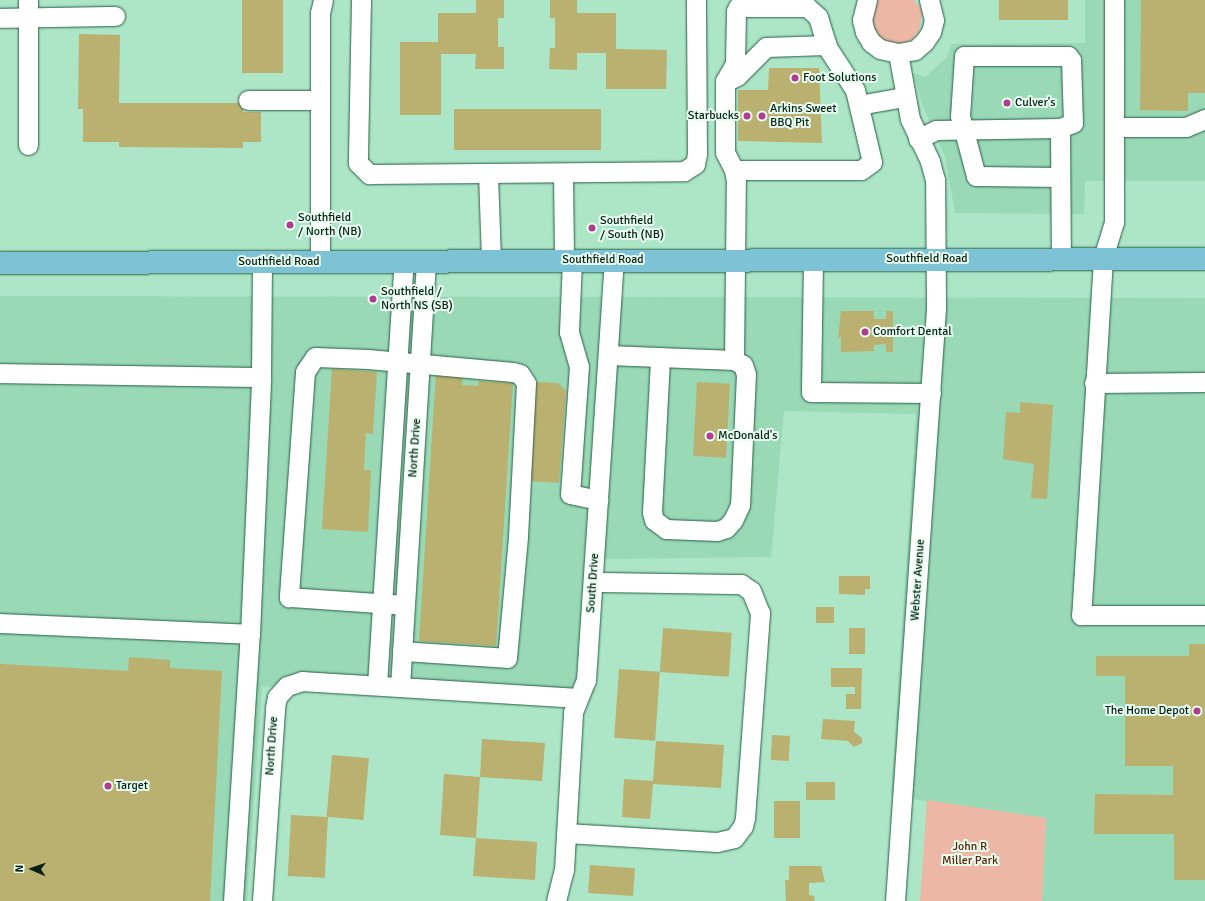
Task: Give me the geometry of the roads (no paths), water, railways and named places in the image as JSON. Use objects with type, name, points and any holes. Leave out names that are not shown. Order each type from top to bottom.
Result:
[{"type":"main road","name":"Southfield Road","points":[[0,263],[1205,259]]},
{"type":"street","points":[[320,262],[320,13],[323,0]]},
{"type":"street","points":[[361,0],[358,163],[370,174],[563,174],[684,171],[695,164],[697,154],[696,0]]},
{"type":"street","points":[[866,0],[862,20],[865,32],[871,42],[880,49],[898,54],[915,50],[924,42],[931,32],[934,20],[929,0]]},
{"type":"street","points":[[1114,0],[1114,222],[1103,260],[1094,383],[1081,616],[1205,615]]},
{"type":"street","points":[[734,170],[861,170],[868,167],[872,162],[855,90],[826,45],[818,17],[807,7],[738,7],[735,64],[725,81],[725,152],[734,170],[734,360]]},
{"type":"street","points":[[28,9],[28,145]]},
{"type":"street","points":[[0,18],[28,9],[115,16]]},
{"type":"street","points":[[725,81],[737,76],[766,47],[826,45]]},
{"type":"street","name":"Webster Avenue","points":[[895,901],[931,393],[936,259],[934,180],[930,161],[918,139],[904,97],[898,54]]},
{"type":"street","points":[[918,139],[936,130],[962,129],[1060,128],[1073,123],[1071,60],[1068,56],[964,56],[960,116],[962,129],[976,176],[1060,177]]},
{"type":"street","points":[[859,105],[904,97]]},
{"type":"street","points":[[248,100],[320,100]]},
{"type":"street","points":[[1115,127],[1186,127],[1205,119]]},
{"type":"street","points":[[1060,128],[1061,259]]},
{"type":"street","points":[[488,174],[491,261]]},
{"type":"street","points":[[563,174],[568,260],[569,332],[579,366],[570,494],[598,500]]},
{"type":"street","name":"South Drive","points":[[556,901],[562,883],[573,712],[577,698],[586,680],[614,260]]},
{"type":"street","name":"North Drive","points":[[377,685],[404,261]]},
{"type":"street","name":"North Drive","points":[[400,687],[421,363],[426,261]]},
{"type":"street","points":[[813,261],[811,392],[931,393]]},
{"type":"street","points":[[233,901],[250,634],[261,376],[262,263]]},
{"type":"street","points":[[402,651],[507,658],[518,536],[526,383],[520,374],[512,372],[421,363],[315,357],[304,372],[289,597],[405,605]]},
{"type":"street","points":[[579,366],[660,358],[734,360],[743,365],[746,374],[740,505],[733,520],[726,528],[717,531],[666,529],[654,520],[652,512],[660,358]]},
{"type":"street","points":[[0,374],[261,376]]},
{"type":"street","points":[[1094,383],[1205,382]]},
{"type":"street","points":[[566,833],[717,842],[734,838],[743,826],[745,818],[760,613],[756,599],[751,591],[741,584],[593,582]]},
{"type":"street","points":[[0,623],[250,634]]},
{"type":"street","name":"North Drive","points":[[262,901],[276,697],[287,686],[302,681],[577,698]]},
{"type":"place","name":"Foot Solutions","points":[[795,78]]},
{"type":"place","name":"Culver's","points":[[1007,103]]},
{"type":"place","name":"Starbucks","points":[[747,116]]},
{"type":"place","name":"Arkins Sweet BBQ Pit","points":[[762,116]]},
{"type":"place","name":"Southfield / North (NB)","points":[[290,225]]},
{"type":"place","name":"Southfield / South (NB)","points":[[592,228]]},
{"type":"place","name":"Southfield / North NS (SB)","points":[[373,299]]},
{"type":"place","name":"Comfort Dental","points":[[865,332]]},
{"type":"place","name":"McDonald's","points":[[710,436]]},
{"type":"place","name":"The Home Depot","points":[[1197,711]]},
{"type":"place","name":"Target","points":[[108,786]]},
{"type":"park label","name":"John R Miller Park","points":[[970,854]]}]
